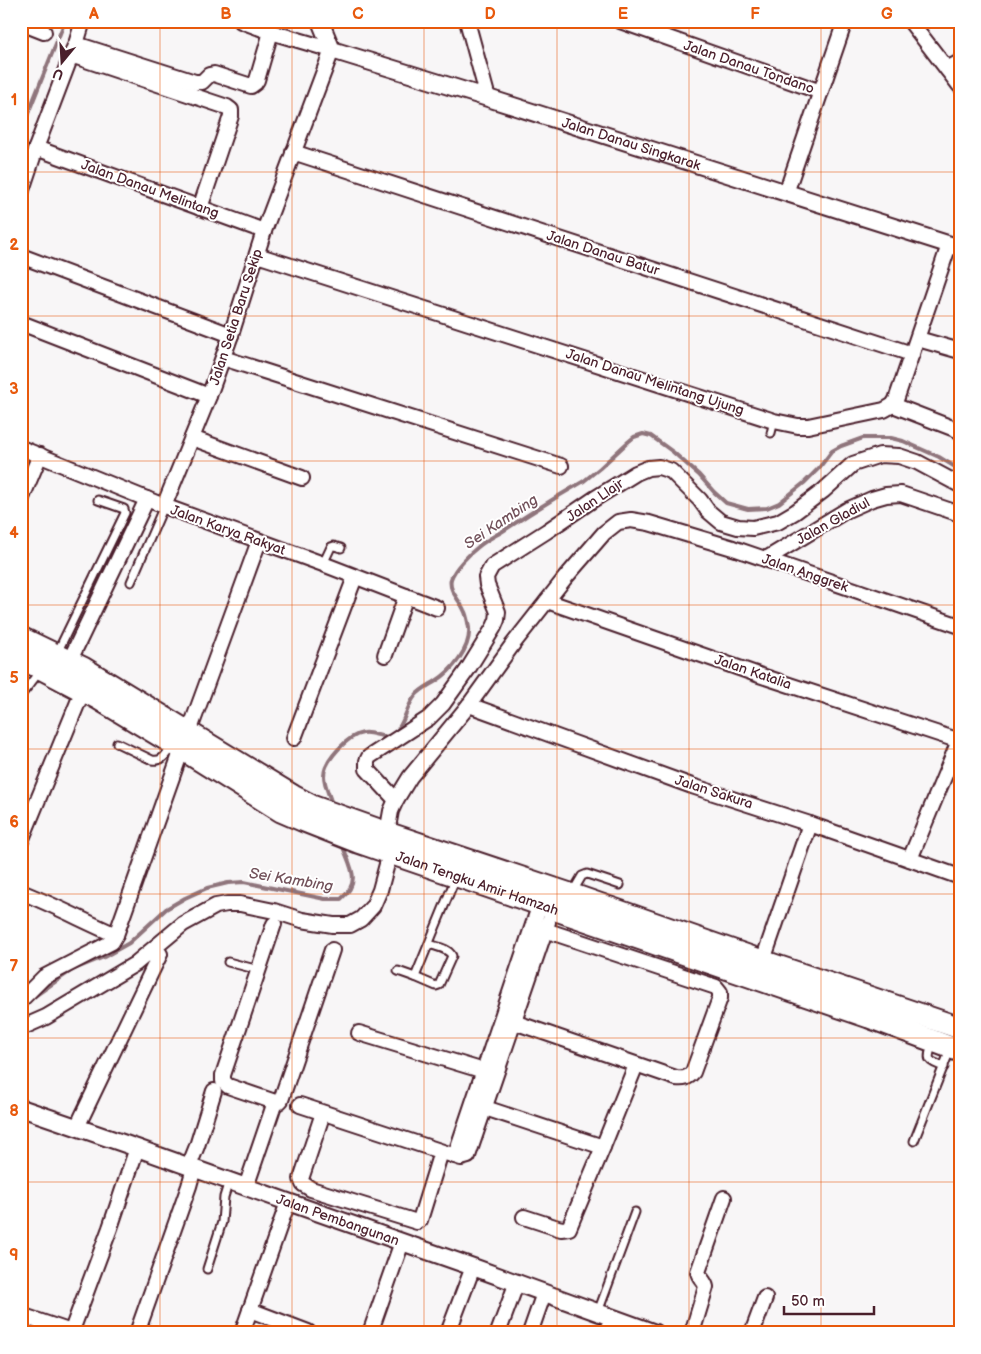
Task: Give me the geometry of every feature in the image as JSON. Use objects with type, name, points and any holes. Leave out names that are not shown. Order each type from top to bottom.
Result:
[{"type":"main road","name":"Jalan Tengku Amir Hamzah","points":[[21,638],[68,672],[181,741],[281,811],[324,820],[388,843],[571,894],[759,970],[947,1052]]},
{"type":"main road","name":"Jalan Tengku Amir Hamzah","points":[[21,658],[68,672]]},
{"type":"main road","name":"Jalan Tengku Amir Hamzah","points":[[388,843],[457,876],[546,907],[960,1028]]},
{"type":"street","points":[[21,193],[83,21]]},
{"type":"street","points":[[242,21],[271,32],[332,50]]},
{"type":"street","points":[[320,21],[332,50]]},
{"type":"street","points":[[467,21],[488,98]]},
{"type":"street","name":"Jalan Danau Tondano","points":[[620,21],[659,28],[821,92]]},
{"type":"street","points":[[786,193],[845,21]]},
{"type":"street","points":[[910,21],[960,86]]},
{"type":"street","points":[[27,24],[44,32]]},
{"type":"street","points":[[74,50],[195,82],[202,82],[209,75],[214,74],[251,86],[256,83],[271,32]]},
{"type":"street","points":[[74,50],[231,110],[231,116],[200,208]]},
{"type":"street","name":"Jalan Danau Singkarak","points":[[332,50],[954,246]]},
{"type":"street","name":"Jalan Setia Baru Sekip","points":[[164,506],[223,358],[264,231],[332,50]]},
{"type":"street","points":[[947,70],[960,62]]},
{"type":"street","name":"Jalan Danau Melintang","points":[[36,148],[264,231]]},
{"type":"street","name":"Jalan Danau Batur","points":[[293,152],[912,354]]},
{"type":"street","points":[[954,246],[893,405],[960,431]]},
{"type":"street","name":"Jalan Danau Melintang Ujung","points":[[257,255],[773,427],[808,426],[884,410],[893,405]]},
{"type":"street","points":[[21,256],[231,335]]},
{"type":"street","points":[[21,323],[209,396]]},
{"type":"street","points":[[918,338],[960,351]]},
{"type":"street","points":[[223,358],[561,466]]},
{"type":"street","points":[[192,438],[302,478]]},
{"type":"street","name":"Jalan Karya Rakyat","points":[[21,448],[164,506],[324,564],[437,608]]},
{"type":"street","points":[[21,500],[40,455]]},
{"type":"street","name":"Jalan Llajr","points":[[396,800],[367,769],[367,761],[369,757],[429,718],[468,669],[497,620],[498,612],[487,585],[486,577],[489,571],[497,562],[547,532],[594,499],[636,473],[648,468],[659,467],[671,471],[700,500],[708,511],[721,522],[738,527],[753,528],[778,522],[823,492],[853,464],[880,455],[899,456],[917,462],[960,485]]},
{"type":"street","name":"Jalan Gladiul","points":[[766,559],[847,510],[886,495],[900,494],[960,514]]},
{"type":"street","points":[[21,841],[68,672],[147,499]]},
{"type":"street","name":"Jalan Anggrek","points":[[21,1028],[46,1016],[134,964],[183,924],[216,906],[240,904],[274,911],[302,920],[333,925],[350,925],[361,919],[373,906],[380,890],[391,811],[410,778],[469,705],[513,644],[565,578],[599,539],[618,522],[631,520],[649,523],[766,559],[960,626]]},
{"type":"street","points":[[21,1000],[44,977],[112,942],[116,935],[181,741],[260,541]]},
{"type":"street","points":[[294,738],[355,577]]},
{"type":"street","points":[[385,655],[406,596]]},
{"type":"street","name":"Jalan Katalia","points":[[547,601],[750,672],[959,741]]},
{"type":"street","name":"Jalan Sakura","points":[[469,705],[692,786],[810,824],[960,877]]},
{"type":"street","points":[[910,860],[959,741]]},
{"type":"street","points":[[759,970],[810,824]]},
{"type":"street","points":[[21,892],[116,935]]},
{"type":"street","points":[[479,1106],[484,1071],[546,907]]},
{"type":"street","points":[[274,924],[223,1075],[223,1081],[228,1086],[275,1102],[281,1100],[332,950]]},
{"type":"street","points":[[323,1113],[301,1179],[303,1184],[311,1189],[417,1222],[420,1220],[448,1154],[479,1106],[514,1022],[539,928]]},
{"type":"street","points":[[514,1022],[636,1065],[683,1079],[693,1072],[720,998],[716,987],[539,928]]},
{"type":"street","points":[[77,1127],[160,954]]},
{"type":"street","points":[[359,1034],[484,1071]]},
{"type":"street","points":[[524,1217],[560,1229],[568,1228],[636,1065]]},
{"type":"street","points":[[137,1333],[189,1186],[191,1167],[214,1091]]},
{"type":"street","points":[[246,1187],[275,1102]]},
{"type":"street","points":[[300,1105],[448,1154]]},
{"type":"street","points":[[479,1106],[603,1147]]},
{"type":"street","name":"Jalan Pembangunan","points":[[21,1108],[517,1282],[655,1333]]},
{"type":"street","points":[[21,1315],[71,1332],[138,1148]]},
{"type":"street","points":[[692,1333],[706,1287],[698,1272],[724,1198]]},
{"type":"street","points":[[242,1333],[288,1202]]},
{"type":"street","points":[[370,1333],[402,1242]]},
{"type":"street","points":[[448,1333],[473,1267]]},
{"type":"street","points":[[498,1333],[517,1282]]},
{"type":"street","points":[[530,1333],[544,1293]]},
{"type":"street","points":[[752,1333],[765,1298]]},
{"type":"street","points":[[250,1310],[308,1332]]},
{"type":"street","points":[[605,1333],[606,1315]]},
{"type":"lane","points":[[21,695],[68,672],[125,513],[124,509],[98,500]]},
{"type":"lane","name":"Jalan Setia Baru Sekip","points":[[131,582],[164,506]]},
{"type":"lane","points":[[324,564],[331,547],[341,548]]},
{"type":"lane","points":[[117,743],[157,761],[163,758],[181,741]]},
{"type":"lane","points":[[571,894],[582,876],[587,874],[620,885]]},
{"type":"lane","points":[[415,978],[457,876]]},
{"type":"lane","points":[[398,971],[438,986],[452,956],[450,952],[429,944]]},
{"type":"lane","points":[[228,962],[259,970]]},
{"type":"lane","points":[[914,1141],[947,1052]]},
{"type":"lane","points":[[207,1269],[222,1222],[229,1181]]},
{"type":"lane","points":[[606,1315],[634,1212]]},
{"type":"waterway","points":[[21,131],[65,21]]},
{"type":"waterway","name":"Sei Kambing","points":[[332,805],[324,776],[332,756],[351,738],[357,735],[367,733],[392,736],[401,725],[415,696],[422,689],[442,677],[464,651],[469,636],[468,621],[462,606],[451,588],[451,579],[458,566],[484,542],[584,481],[634,437],[643,434],[651,436],[699,475],[726,503],[748,509],[767,508],[779,503],[804,483],[832,451],[863,438],[891,438],[903,441],[939,457],[960,470]]},
{"type":"waterway","name":"Sei Kambing","points":[[29,1000],[72,970],[104,957],[129,943],[166,909],[207,888],[228,883],[244,882],[325,899],[341,899],[348,892],[353,879],[351,866],[342,844]]}]
